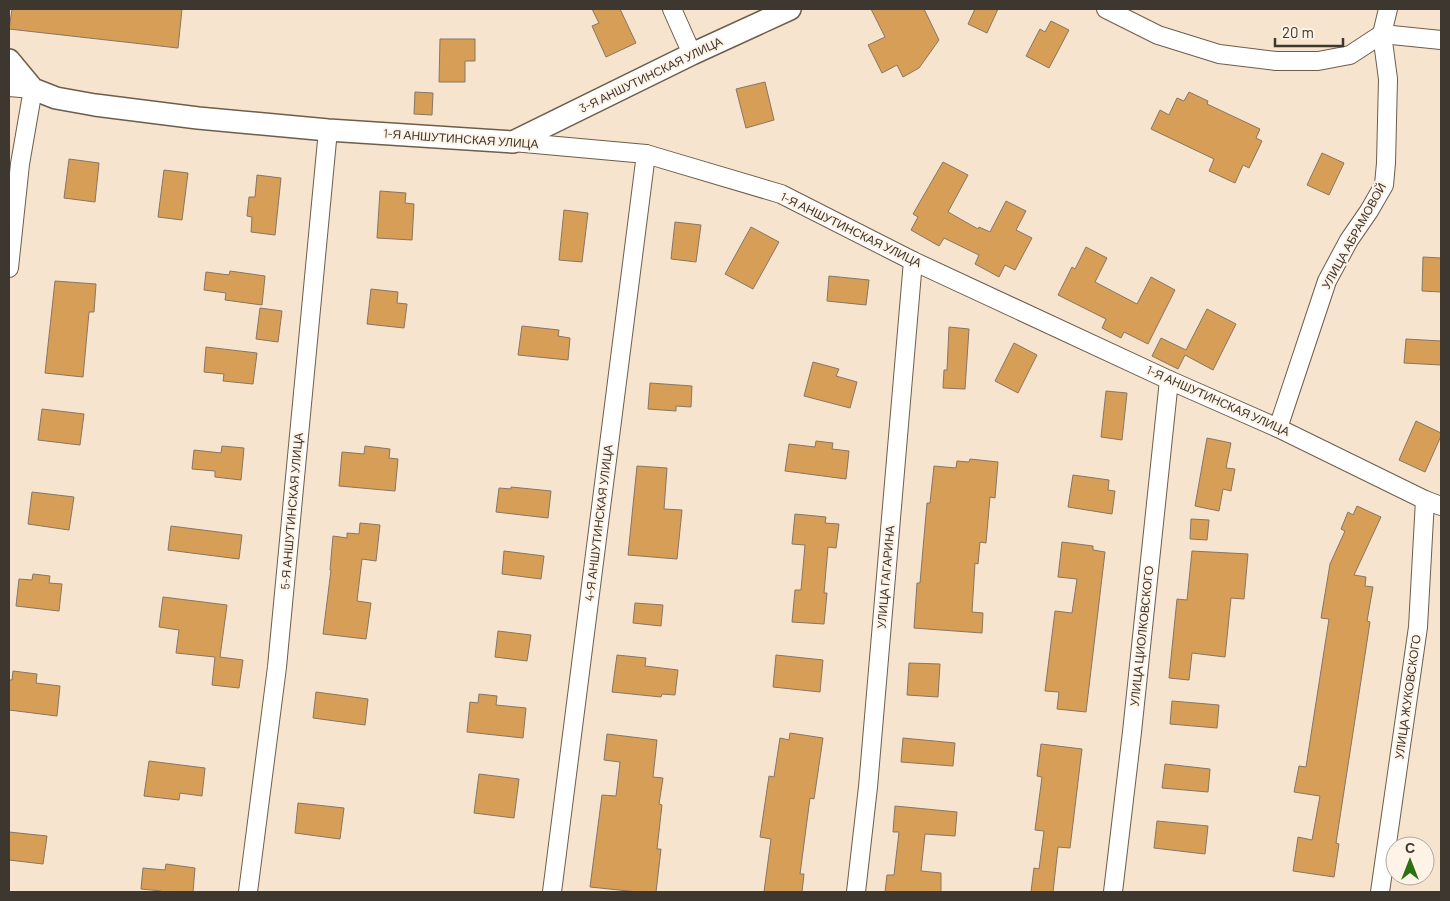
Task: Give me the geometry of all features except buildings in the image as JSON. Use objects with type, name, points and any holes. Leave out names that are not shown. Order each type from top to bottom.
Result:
[{"type":"street","points":[[672,9],[692,54]]},
{"type":"street","name":"3-Я АНШУТИНСКАЯ УЛИЦА","points":[[514,142],[692,54],[790,9]]},
{"type":"street","points":[[1106,9],[1158,35],[1220,54],[1276,61],[1318,61],[1350,55],[1382,34],[1441,40]]},
{"type":"street","name":"УЛИЦА АБРАМОВОЙ","points":[[1278,428],[1327,282],[1349,240],[1384,185],[1388,79],[1382,34],[1388,9]]},
{"type":"street","points":[[9,60],[33,89],[20,164],[9,268]]},
{"type":"street","name":"1-Я АНШУТИНСКАЯ УЛИЦА","points":[[9,87],[33,89],[56,98],[95,105],[198,118],[328,130],[514,142],[646,154],[781,194],[912,260],[1169,380],[1278,428],[1441,506]]},
{"type":"street","name":"5-Я АНШУТИНСКАЯ УЛИЦА","points":[[248,892],[277,667],[328,130]]},
{"type":"street","name":"4-Я АНШУТИНСКАЯ УЛИЦА","points":[[552,892],[646,154]]},
{"type":"street","name":"УЛИЦА ГАГАРИНА","points":[[856,892],[868,787],[912,260]]},
{"type":"street","name":"УЛИЦА ЦИОЛКОВСКОГО","points":[[1113,892],[1169,380]]},
{"type":"street","name":"УЛИЦА ЖУКОВСКОГО","points":[[1380,892],[1418,627],[1425,500]]}]
